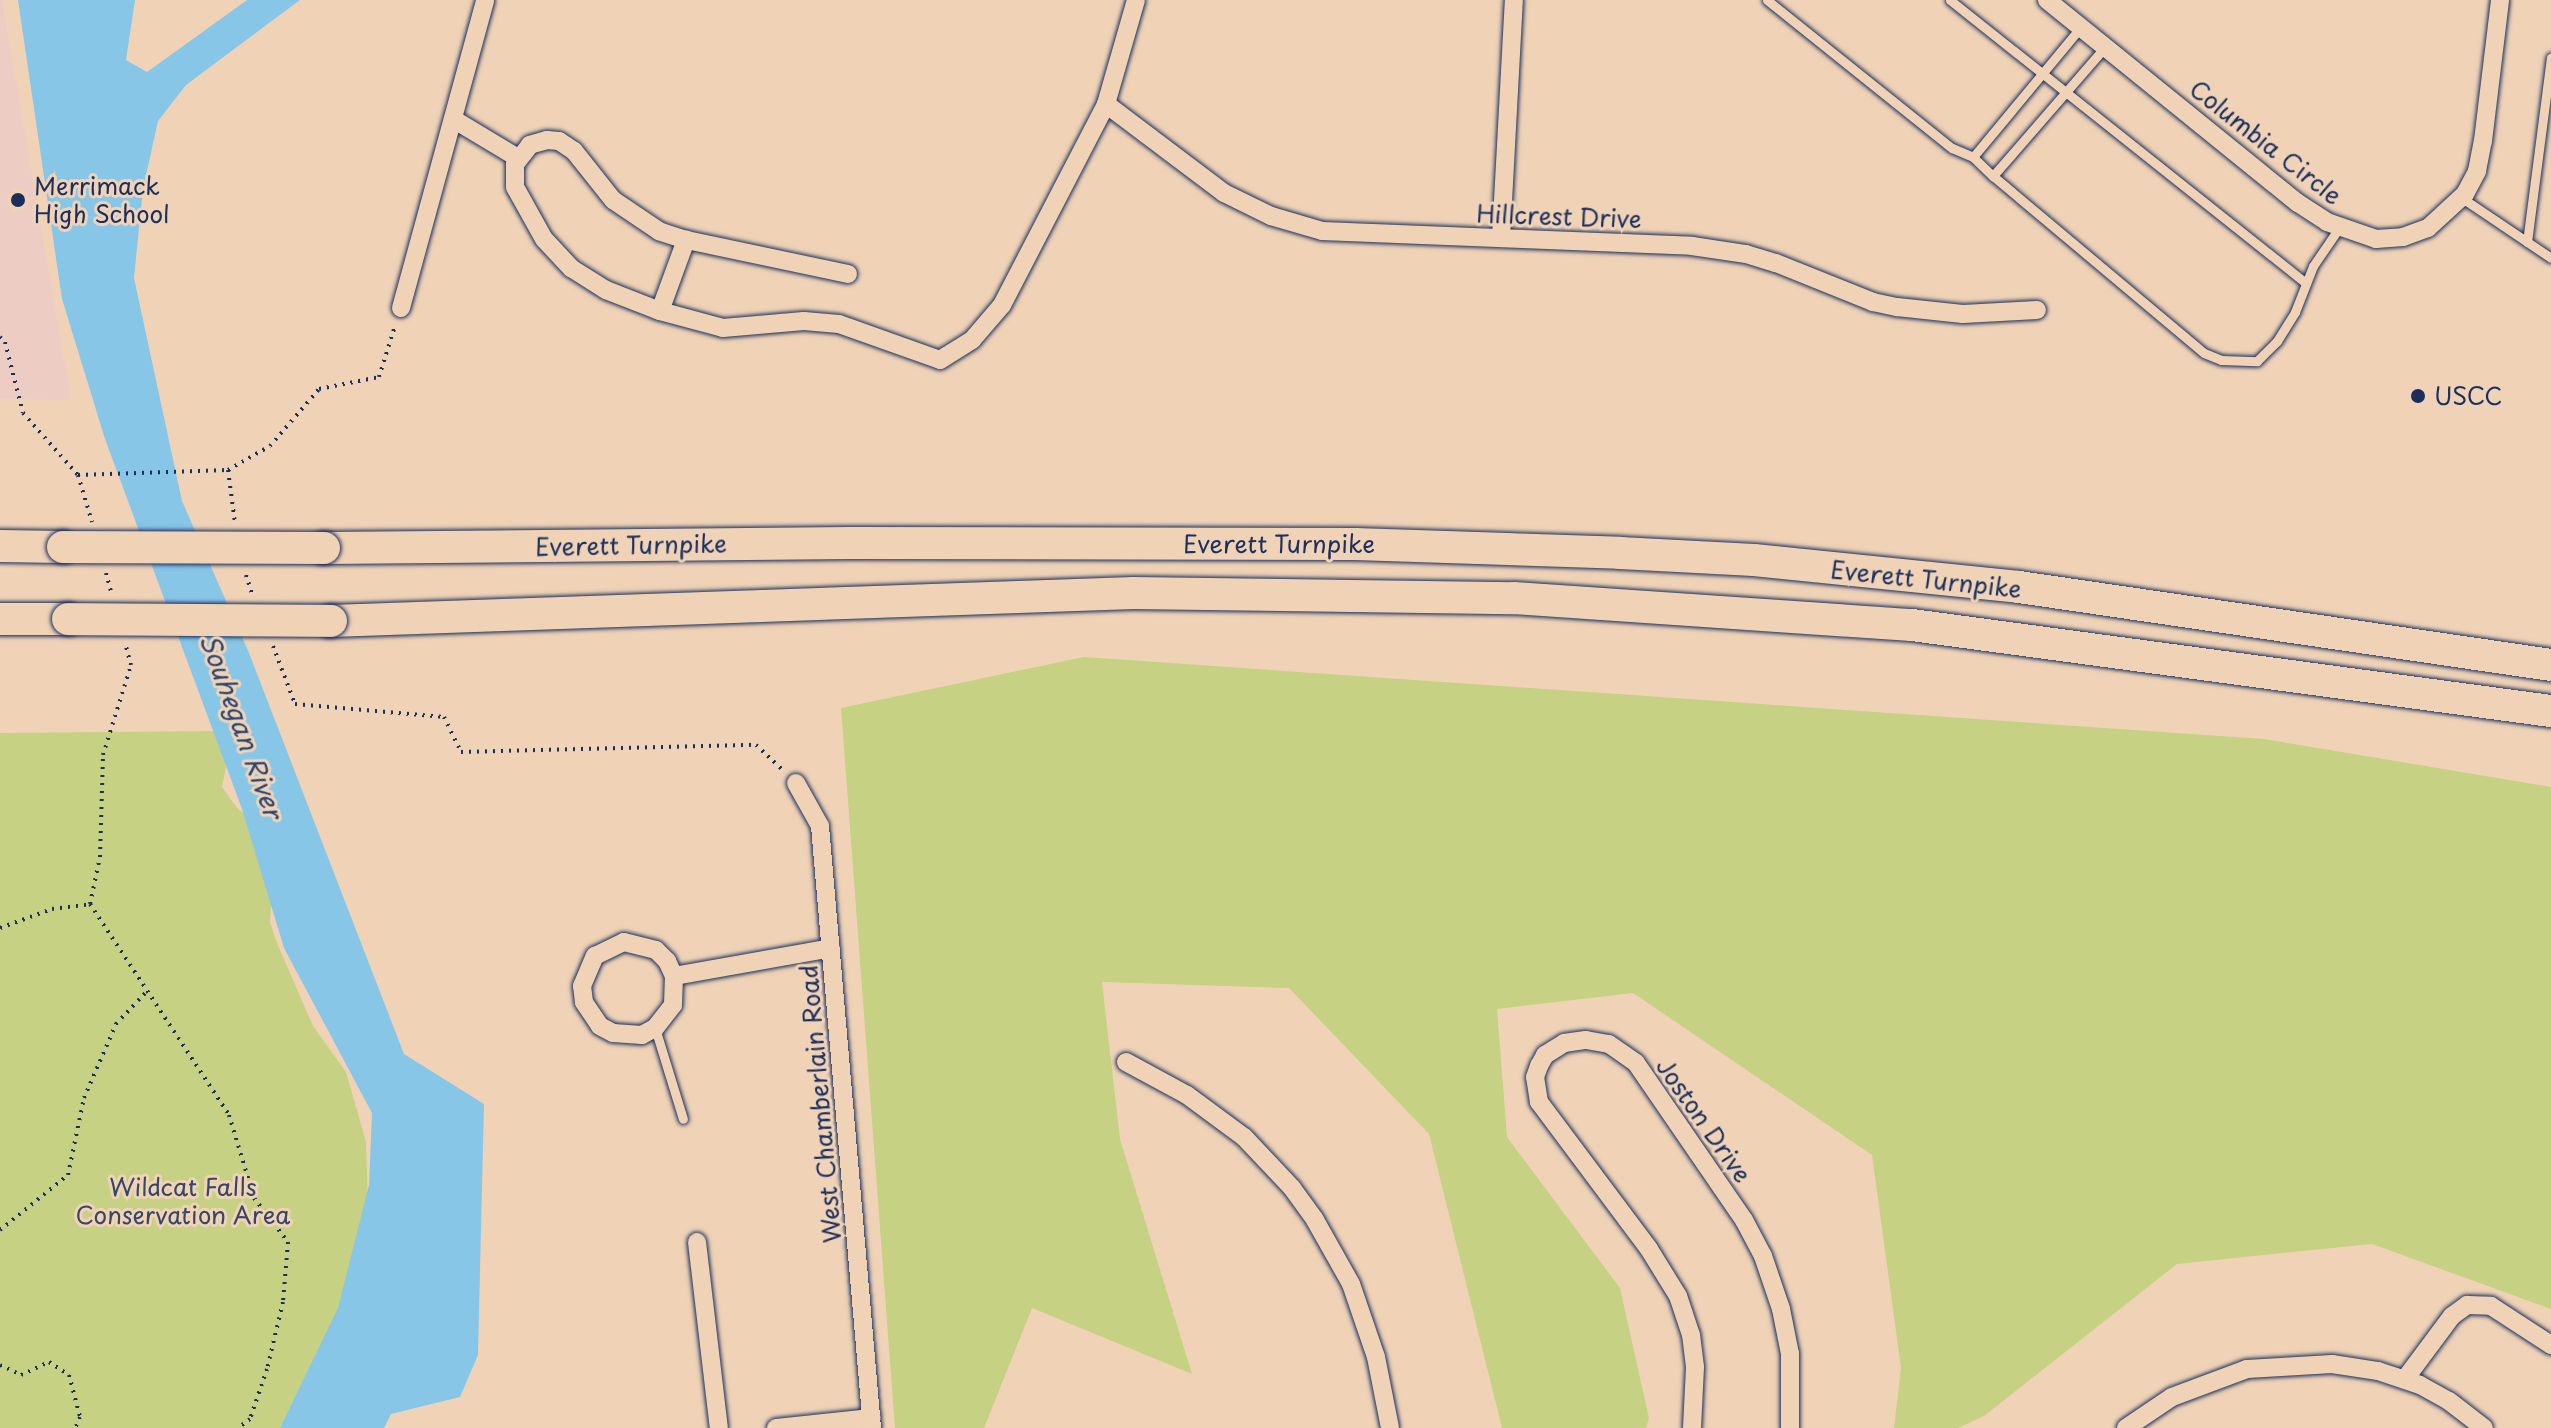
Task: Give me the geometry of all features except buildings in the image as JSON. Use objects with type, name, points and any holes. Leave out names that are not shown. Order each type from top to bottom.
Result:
[{"type":"highway","name":"Everett Turnpike","points":[[0,546],[324,548],[850,543],[1323,544],[1620,553],[1754,560],[2019,587],[2551,665]]},
{"type":"highway","name":"Everett Turnpike","points":[[0,619],[331,621],[1134,593],[1514,598],[1912,625],[2551,711]]},
{"type":"street","points":[[401,308],[485,0]]},
{"type":"street","points":[[848,274],[686,240],[659,231],[624,209],[565,144],[541,141],[530,145],[518,158],[513,175],[515,187],[536,228],[560,258],[606,290],[660,311],[723,328],[804,321],[839,324],[940,360],[972,340],[1002,305],[1106,104],[1136,0]]},
{"type":"street","points":[[1501,238],[1514,0]]},
{"type":"street","name":"Columbia Circle","points":[[2047,0],[2298,203],[2339,228],[2376,239],[2403,237],[2428,228],[2462,198],[2477,171],[2500,0]]},
{"type":"street","name":"Hillcrest Drive","points":[[1106,104],[1224,193],[1296,225],[1348,234],[1598,240],[1719,249],[1776,263],[1873,302],[1897,307],[1963,314],[2037,310]]},
{"type":"street","points":[[453,119],[518,158]]},
{"type":"street","points":[[660,311],[686,240]]},
{"type":"street","name":"West Chamberlain Road","points":[[796,783],[820,826],[871,1423]]},
{"type":"street","points":[[624,942],[641,943],[656,950],[667,961],[674,976],[673,1005],[655,1028],[628,1036],[600,1026],[584,1002],[582,986],[586,970],[595,956],[624,942]]},
{"type":"street","points":[[674,976],[831,948]]},
{"type":"street","name":"Joston Drive","points":[[1692,1428],[1695,1367],[1688,1325],[1678,1296],[1649,1249],[1539,1102],[1535,1077],[1539,1066],[1545,1055],[1564,1043],[1586,1040],[1609,1044],[1636,1063],[1744,1220],[1763,1256],[1781,1309],[1790,1354],[1790,1428]]},
{"type":"street","points":[[1126,1062],[1187,1095],[1235,1129],[1292,1188],[1315,1220],[1351,1284],[1376,1357],[1390,1428]]},
{"type":"street","points":[[697,1242],[719,1428]]},
{"type":"street","points":[[2405,1379],[2452,1316],[2467,1305],[2491,1306],[2551,1345]]},
{"type":"street","points":[[2126,1428],[2172,1397],[2247,1369],[2332,1364],[2378,1371],[2405,1379],[2449,1401],[2484,1428]]},
{"type":"street","points":[[776,1428],[871,1423]]},
{"type":"lane","points":[[1767,0],[1952,148],[1973,157],[2204,353],[2221,360],[2257,361],[2277,341],[2313,266],[2339,228]]},
{"type":"lane","points":[[1950,0],[2306,283]]},
{"type":"lane","points":[[1973,157],[2081,27]]},
{"type":"lane","points":[[1993,176],[2105,47]]},
{"type":"lane","points":[[2527,242],[2551,58]]},
{"type":"lane","points":[[2462,198],[2551,258]]},
{"type":"lane","points":[[655,1028],[683,1119]]},
{"type":"path","points":[[78,475],[228,470],[270,446],[319,389],[379,377],[401,308]]},
{"type":"path","points":[[0,337],[5,342],[23,413],[78,475],[93,524]]},
{"type":"path","points":[[228,470],[237,532]]},
{"type":"path","points":[[241,562],[257,605]]},
{"type":"path","points":[[105,567],[116,609]]},
{"type":"path","points":[[268,633],[295,704],[444,717],[461,752],[756,745],[796,783]]},
{"type":"path","points":[[124,637],[131,665],[103,755],[100,857],[90,904],[229,1115],[254,1198],[288,1242],[283,1302],[267,1369],[250,1419],[238,1428]]},
{"type":"path","points":[[0,928],[52,909],[90,904]]},
{"type":"path","points":[[0,1230],[68,1175],[84,1098],[116,1024],[148,990]]},
{"type":"path","points":[[0,1365],[21,1375],[49,1362],[69,1375],[80,1417],[75,1428]]},
{"type":"shaded area","name":"Merrimack High School","points":[[2,0],[71,400],[0,399]]},
{"type":"green space","points":[[1084,657],[2264,739],[2551,787],[2551,1309],[2372,1244],[2177,1264],[1984,1416],[1958,1428],[1894,1428],[1901,1368],[1872,1155],[1633,993],[1497,1009],[1507,1137],[1620,1288],[1649,1418],[1646,1428],[1502,1428],[1429,1134],[1289,988],[1102,982],[1120,1139],[1192,1374],[1032,1308],[984,1428],[895,1428],[841,708]]},
{"type":"green space","name":"Wildcat Falls Conservation Area","points":[[218,731],[227,762],[222,787],[237,808],[251,818],[272,896],[270,922],[277,943],[313,1026],[346,1072],[366,1142],[368,1206],[307,1428],[0,1428],[0,733]]},
{"type":"water","name":"Souhegan River","points":[[18,0],[135,0],[126,60],[147,72],[247,0],[300,0],[186,85],[158,121],[143,189],[134,278],[182,501],[249,653],[404,1054],[484,1104],[478,1355],[460,1397],[391,1414],[384,1428],[280,1428],[338,1308],[369,1185],[372,1113],[284,948],[242,809],[105,439],[62,299]]},
{"type":"place","name":"Merrimack High School","points":[[18,200]]},
{"type":"place","name":"USCC","points":[[2418,396]]}]
